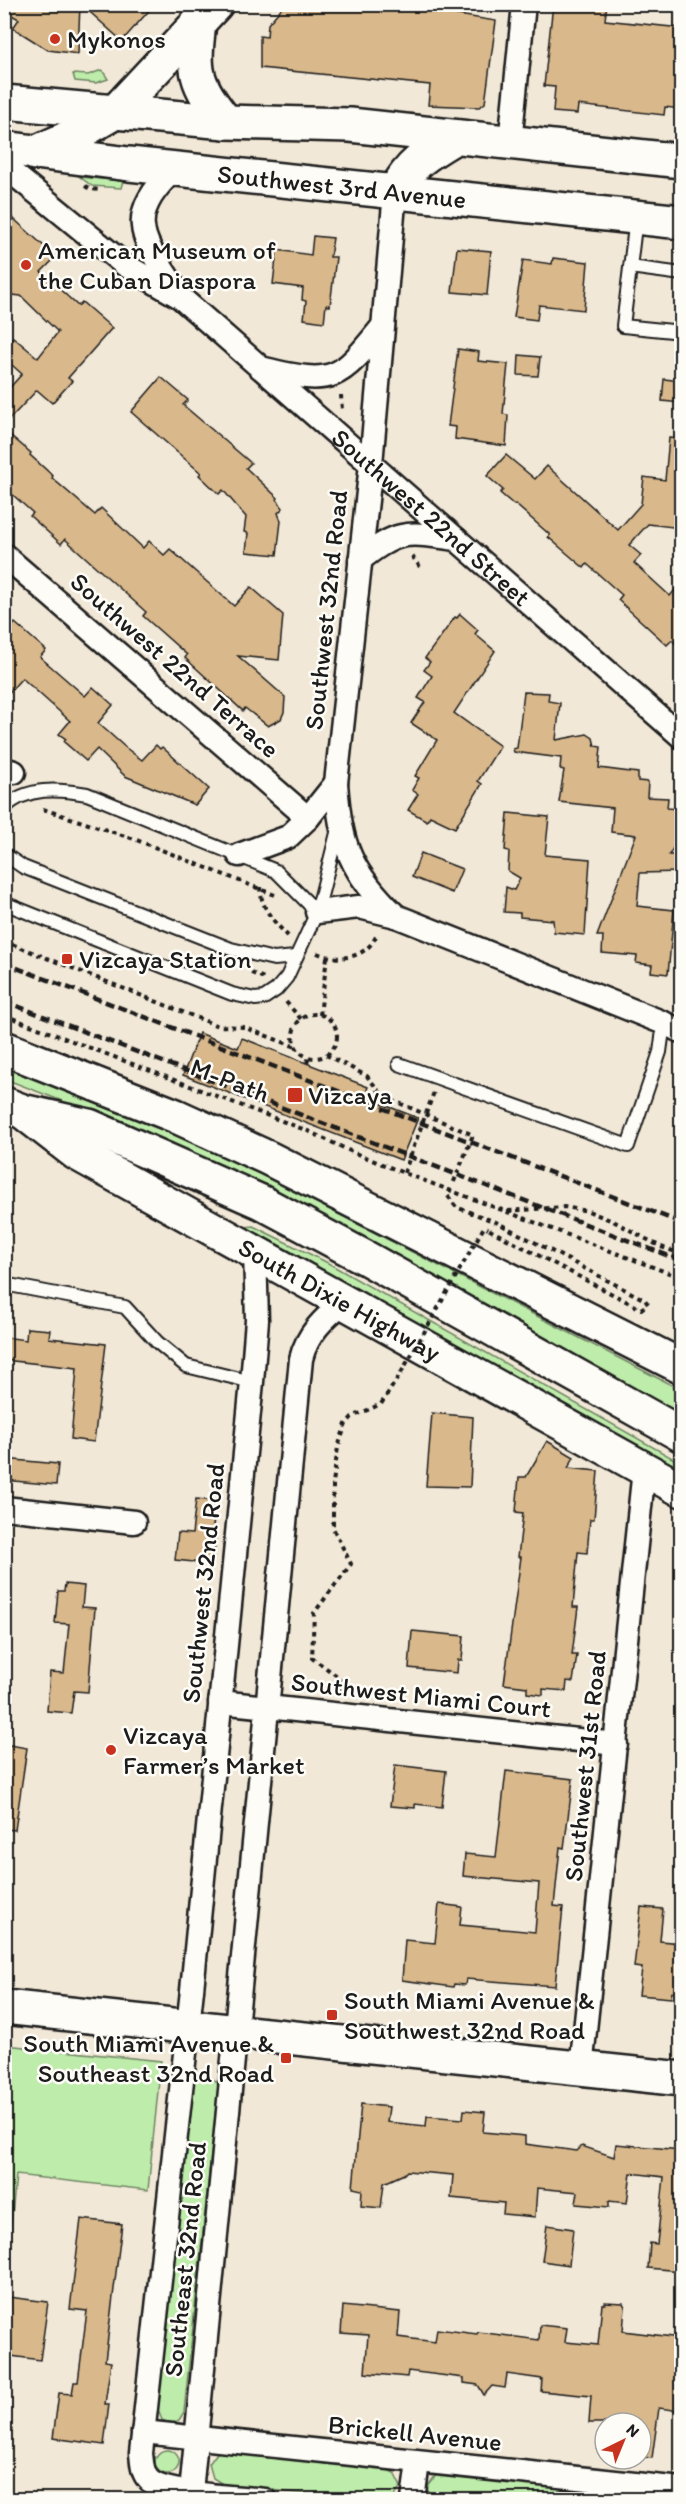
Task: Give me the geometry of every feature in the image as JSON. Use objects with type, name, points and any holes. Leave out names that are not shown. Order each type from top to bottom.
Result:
[{"type":"main road","points":[[14,156],[79,134],[115,112],[207,14]]},
{"type":"main road","points":[[207,14],[195,68],[205,96],[226,122]]},
{"type":"main road","name":"Southwest 3rd Avenue","points":[[6,101],[226,122],[350,125],[681,161]]},
{"type":"main road","points":[[395,192],[404,175],[421,158],[455,137]]},
{"type":"main road","name":"Southwest 3rd Avenue","points":[[14,156],[175,169],[681,222]]},
{"type":"main road","points":[[4,1048],[176,1116],[268,1158],[681,1366]]},
{"type":"main road","points":[[13,1108],[89,1126],[261,1202],[366,1257],[681,1435]]},
{"type":"main road","name":"South Dixie Highway","points":[[13,1108],[76,1153],[681,1490]]},
{"type":"main road","points":[[4,2007],[681,2079]]},
{"type":"street","points":[[510,143],[524,4]]},
{"type":"street","name":"Southwest 22nd Street","points":[[14,156],[124,265],[180,297],[681,736]]},
{"type":"street","name":"Southwest 22nd Street","points":[[175,169],[149,197],[141,222],[150,248],[180,297]]},
{"type":"street","name":"Southwest 32nd Road","points":[[395,192],[371,464],[336,783],[339,824],[345,847],[357,872],[374,894],[396,916]]},
{"type":"street","points":[[261,368],[302,378],[320,379],[336,374],[359,356],[383,326]]},
{"type":"street","points":[[360,560],[379,544],[392,537],[405,534],[456,539]]},
{"type":"street","name":"Southwest 22nd Terrace","points":[[4,555],[308,818]]},
{"type":"street","points":[[239,855],[288,837],[308,818],[336,783]]},
{"type":"street","points":[[317,912],[358,907],[396,916],[676,1023]]},
{"type":"street","name":"Southwest 32nd Road","points":[[188,2027],[252,1382],[257,1320],[255,1252]]},
{"type":"street","points":[[237,2032],[300,1359],[316,1327],[344,1302]]},
{"type":"street","name":"Southwest 31st Road","points":[[581,2069],[644,1469]]},
{"type":"street","points":[[4,1508],[134,1522]]},
{"type":"street","name":"Southwest Miami Court","points":[[220,1702],[616,1744]]},
{"type":"street","name":"Southeast 32nd Road","points":[[188,2027],[143,2432],[142,2467],[147,2478],[155,2485],[166,2489],[191,2492],[237,2032]]},
{"type":"street","name":"Brickell Avenue","points":[[143,2432],[678,2492]]},
{"type":"street","points":[[413,2499],[418,2462]]},
{"type":"street","points":[[191,2492],[265,2499]]},
{"type":"lane","points":[[636,217],[623,326],[681,332]]},
{"type":"lane","points":[[630,267],[681,274]]},
{"type":"lane","points":[[4,808],[31,793],[64,790],[87,795],[276,871],[317,912]]},
{"type":"lane","points":[[4,903],[245,998],[264,998],[276,990],[287,977],[317,912],[339,824]]},
{"type":"lane","points":[[4,854],[23,867],[231,949],[274,959],[295,957]]},
{"type":"lane","points":[[399,1064],[628,1146],[660,1052],[676,1023]]},
{"type":"lane","points":[[4,1284],[125,1308],[157,1342],[186,1366],[252,1382]]},
{"type":"path","points":[[340,388],[342,421]]},
{"type":"path","points":[[33,807],[134,839],[282,898]]},
{"type":"path","points":[[260,880],[261,900],[266,911],[293,940]]},
{"type":"path","points":[[308,950],[327,957],[346,958],[361,954],[370,946],[377,934]]},
{"type":"path","points":[[4,941],[218,1026],[243,1027],[296,1047],[309,1057],[326,1055],[368,1076],[383,1096],[473,1135],[453,1184]]},
{"type":"path","points":[[320,1015],[327,957]]},
{"type":"path","points":[[283,998],[301,1019]]},
{"type":"path","name":"M-Path","points":[[4,1014],[308,1131],[404,1173],[681,1278]]},
{"type":"path","points":[[296,1047],[293,1031],[301,1019],[320,1015],[333,1025],[336,1034],[336,1042],[326,1055]]},
{"type":"path","points":[[307,1063],[309,1057]]},
{"type":"path","points":[[404,1173],[428,1105]]},
{"type":"path","points":[[339,1692],[340,1678],[312,1658],[314,1613],[351,1564],[333,1528],[333,1484],[338,1447],[346,1424],[352,1417],[375,1408],[386,1398],[484,1227],[641,1309],[648,1304],[645,1300],[485,1218],[456,1207],[448,1196]]},
{"type":"path","name":"M-Path","points":[[507,1211],[564,1207],[588,1211],[681,1254]]},
{"type":"green space","points":[[102,70],[108,79],[96,83],[75,81],[73,74],[88,75]]},
{"type":"green space","points":[[80,177],[123,181],[121,188],[92,186]]},
{"type":"green space","points":[[4,1067],[172,1133],[266,1177],[681,1390],[681,1417],[132,1128],[5,1079]]},
{"type":"green space","points":[[253,1226],[328,1263],[681,1463],[676,1472],[250,1234],[244,1227]]},
{"type":"green space","points":[[5,2045],[161,2061],[148,2190],[16,2175],[5,2285]]},
{"type":"green space","points":[[208,2075],[217,2082],[218,2088],[184,2412],[179,2420],[171,2424],[162,2420],[158,2410],[193,2084],[199,2076]]},
{"type":"green space","points":[[167,2450],[175,2454],[179,2462],[175,2470],[167,2474],[159,2470],[155,2462],[159,2454]]},
{"type":"green space","points":[[224,2451],[386,2469],[394,2473],[401,2487],[393,2499],[364,2500],[224,2485],[213,2478],[209,2464],[217,2453]]},
{"type":"green space","points":[[443,2473],[651,2495],[660,2499],[430,2499],[427,2487],[436,2475]]},
{"type":"building","name":"Mykonos","points":[[4,4],[80,4],[78,54],[48,50],[13,28],[19,19],[4,11]]},
{"type":"building","points":[[81,4],[155,4],[122,41]]},
{"type":"building","points":[[285,4],[440,4],[440,12],[496,21],[485,103],[479,107],[428,105],[430,85],[260,68],[260,36],[267,37],[268,24]]},
{"type":"building","points":[[553,4],[607,4],[605,20],[681,28],[681,109],[665,107],[664,115],[578,105],[577,114],[553,112],[555,87],[544,86]]},
{"type":"building","points":[[4,210],[56,257],[41,272],[78,306],[82,302],[112,328],[68,378],[72,381],[52,403],[37,390],[4,425],[4,394],[22,374],[4,358],[4,347],[13,337],[38,358],[58,332],[21,296],[4,294]]},
{"type":"building","points":[[313,236],[333,238],[330,257],[336,257],[330,306],[326,305],[324,322],[304,319],[306,301],[302,300],[303,288],[273,284],[277,250],[311,255]]},
{"type":"building","points":[[457,248],[491,251],[487,295],[452,292]]},
{"type":"building","points":[[553,258],[588,262],[584,310],[539,305],[537,320],[514,317],[523,260],[552,264]]},
{"type":"building","points":[[458,349],[479,352],[478,361],[508,364],[503,414],[508,415],[506,446],[455,439],[456,427],[448,426]]},
{"type":"building","points":[[519,355],[540,357],[538,376],[518,375]]},
{"type":"building","points":[[161,377],[188,400],[183,405],[251,463],[246,468],[278,498],[283,508],[278,513],[281,521],[277,555],[246,552],[248,533],[244,532],[246,517],[223,490],[219,494],[199,475],[201,473],[131,412]]},
{"type":"building","points":[[664,379],[681,381],[681,403],[662,401]]},
{"type":"building","points":[[4,430],[31,453],[30,455],[53,476],[52,478],[95,515],[101,508],[143,548],[149,541],[164,555],[170,549],[234,606],[251,587],[283,615],[279,660],[238,656],[285,697],[281,719],[268,726],[245,708],[243,711],[185,658],[187,655],[143,616],[146,612],[65,539],[61,544],[30,516],[33,513],[4,487]]},
{"type":"building","points":[[669,438],[681,439],[681,528],[648,524],[629,545],[641,555],[634,563],[670,596],[681,583],[681,649],[672,640],[667,645],[618,600],[622,595],[587,564],[584,568],[548,537],[550,535],[500,493],[503,490],[487,476],[506,455],[535,479],[547,466],[618,530],[641,504],[644,477],[665,480]]},
{"type":"building","points":[[460,614],[478,630],[475,634],[495,651],[454,713],[500,746],[478,781],[482,784],[455,828],[430,816],[427,821],[408,810],[418,794],[412,790],[419,778],[415,776],[437,740],[411,723],[425,702],[418,698],[432,676],[424,670],[430,662],[425,658],[455,617],[457,618]]},
{"type":"building","points":[[15,623],[46,650],[40,657],[85,696],[93,687],[113,705],[98,723],[126,748],[142,760],[156,745],[160,749],[162,747],[209,789],[195,805],[125,776],[97,749],[86,761],[64,742],[66,739],[59,734],[70,721],[22,678],[4,698],[4,635]]},
{"type":"building","points":[[524,692],[549,693],[548,701],[560,703],[556,740],[587,734],[593,738],[595,746],[601,747],[599,768],[638,773],[638,781],[648,782],[647,797],[668,798],[667,808],[678,809],[676,827],[681,835],[669,855],[681,855],[679,872],[640,873],[637,906],[674,910],[668,974],[651,972],[652,965],[636,963],[637,956],[602,953],[603,936],[597,936],[636,835],[611,832],[613,808],[559,802],[564,770],[560,769],[561,758],[514,752],[513,749],[517,748]]},
{"type":"building","points":[[508,813],[549,817],[545,855],[590,859],[585,935],[554,932],[553,920],[520,917],[520,913],[504,912],[506,887],[514,890],[520,878],[508,871],[509,851],[505,850]]},
{"type":"building","points":[[421,853],[462,869],[452,893],[412,877]]},
{"type":"building","points":[[199,1033],[238,1048],[242,1038],[368,1087],[364,1097],[418,1118],[401,1160],[183,1075]]},
{"type":"building","points":[[27,1328],[50,1330],[49,1338],[106,1344],[94,1442],[71,1439],[77,1368],[4,1360],[4,1337],[26,1340]]},
{"type":"building","points":[[432,1413],[473,1417],[470,1487],[426,1486]]},
{"type":"building","points":[[547,1441],[574,1457],[568,1468],[598,1471],[594,1519],[590,1519],[587,1553],[578,1552],[573,1607],[578,1607],[572,1655],[577,1655],[573,1682],[567,1681],[566,1691],[543,1689],[543,1695],[527,1693],[527,1687],[504,1684],[521,1557],[518,1557],[523,1513],[516,1512],[519,1477],[526,1477]]},
{"type":"building","points":[[4,1459],[58,1464],[56,1485],[4,1480]]},
{"type":"building","points":[[196,1499],[216,1501],[212,1535],[216,1536],[213,1564],[175,1560],[178,1533],[192,1534]]},
{"type":"building","points":[[65,1584],[84,1586],[82,1607],[95,1608],[88,1692],[74,1691],[71,1713],[47,1711],[50,1672],[64,1673],[69,1624],[55,1623],[58,1591],[64,1591]]},
{"type":"building","points":[[412,1631],[464,1636],[462,1660],[458,1660],[457,1673],[409,1668]]},
{"type":"building","points":[[4,1744],[27,1748],[15,1830],[4,1829]]},
{"type":"building","points":[[395,1765],[446,1771],[442,1807],[415,1804],[415,1808],[390,1806]]},
{"type":"building","points":[[506,1771],[573,1779],[564,1848],[560,1847],[554,1906],[563,1907],[555,1986],[466,1979],[465,1985],[454,1984],[453,1987],[402,1980],[405,1940],[435,1943],[439,1904],[462,1907],[460,1925],[535,1932],[539,1883],[463,1876],[465,1854],[496,1857]]},
{"type":"building","points":[[641,1907],[663,1909],[660,1941],[681,1943],[681,1993],[672,1992],[671,1998],[639,1995],[642,1968],[634,1967]]},
{"type":"building","points":[[361,2104],[389,2107],[387,2122],[426,2126],[427,2116],[463,2119],[464,2110],[485,2112],[483,2132],[525,2136],[525,2144],[577,2151],[582,2146],[614,2157],[616,2144],[681,2150],[681,2271],[648,2268],[650,2243],[657,2244],[664,2177],[631,2173],[627,2203],[609,2201],[609,2207],[576,2204],[578,2192],[537,2188],[535,2217],[503,2214],[504,2203],[451,2198],[453,2175],[407,2171],[384,2183],[381,2208],[361,2206],[362,2190],[353,2188]]},
{"type":"building","points":[[81,2219],[122,2224],[105,2361],[111,2362],[105,2404],[109,2404],[104,2445],[53,2438],[59,2393],[72,2394],[74,2382],[78,2382],[87,2311],[70,2309]]},
{"type":"building","points":[[547,2225],[573,2229],[569,2265],[542,2261]]},
{"type":"building","points":[[8,2297],[48,2302],[40,2360],[4,2355],[4,2323]]},
{"type":"building","points":[[605,2302],[623,2303],[625,2307],[623,2331],[681,2338],[681,2411],[659,2408],[653,2451],[653,2411],[593,2411],[593,2423],[589,2423],[591,2396],[541,2391],[542,2379],[507,2374],[505,2388],[492,2386],[484,2395],[478,2385],[464,2383],[464,2378],[408,2371],[407,2377],[365,2373],[368,2335],[341,2333],[343,2306],[400,2312],[398,2337],[435,2342],[437,2329],[539,2340],[540,2325],[567,2328],[565,2342],[598,2345],[602,2304]]},
{"type":"railway","points":[[4,963],[682,1223]]},
{"type":"railway","points":[[4,1001],[682,1261]]},
{"type":"place","name":"Mykonos","points":[[55,39]]},
{"type":"place","name":"American Museum of the Cuban Diaspora","points":[[26,265]]},
{"type":"place","name":"Vizcaya Station","points":[[67,959]]},
{"type":"place","name":"Vizcaya","points":[[295,1095]]},
{"type":"place","name":"Vizcaya Farmer’s Market","points":[[111,1750]]},
{"type":"place","name":"South Miami Avenue & Southwest 32nd Road","points":[[332,2015]]},
{"type":"place","name":"South Miami Avenue & Southeast 32nd Road","points":[[286,2058]]}]
